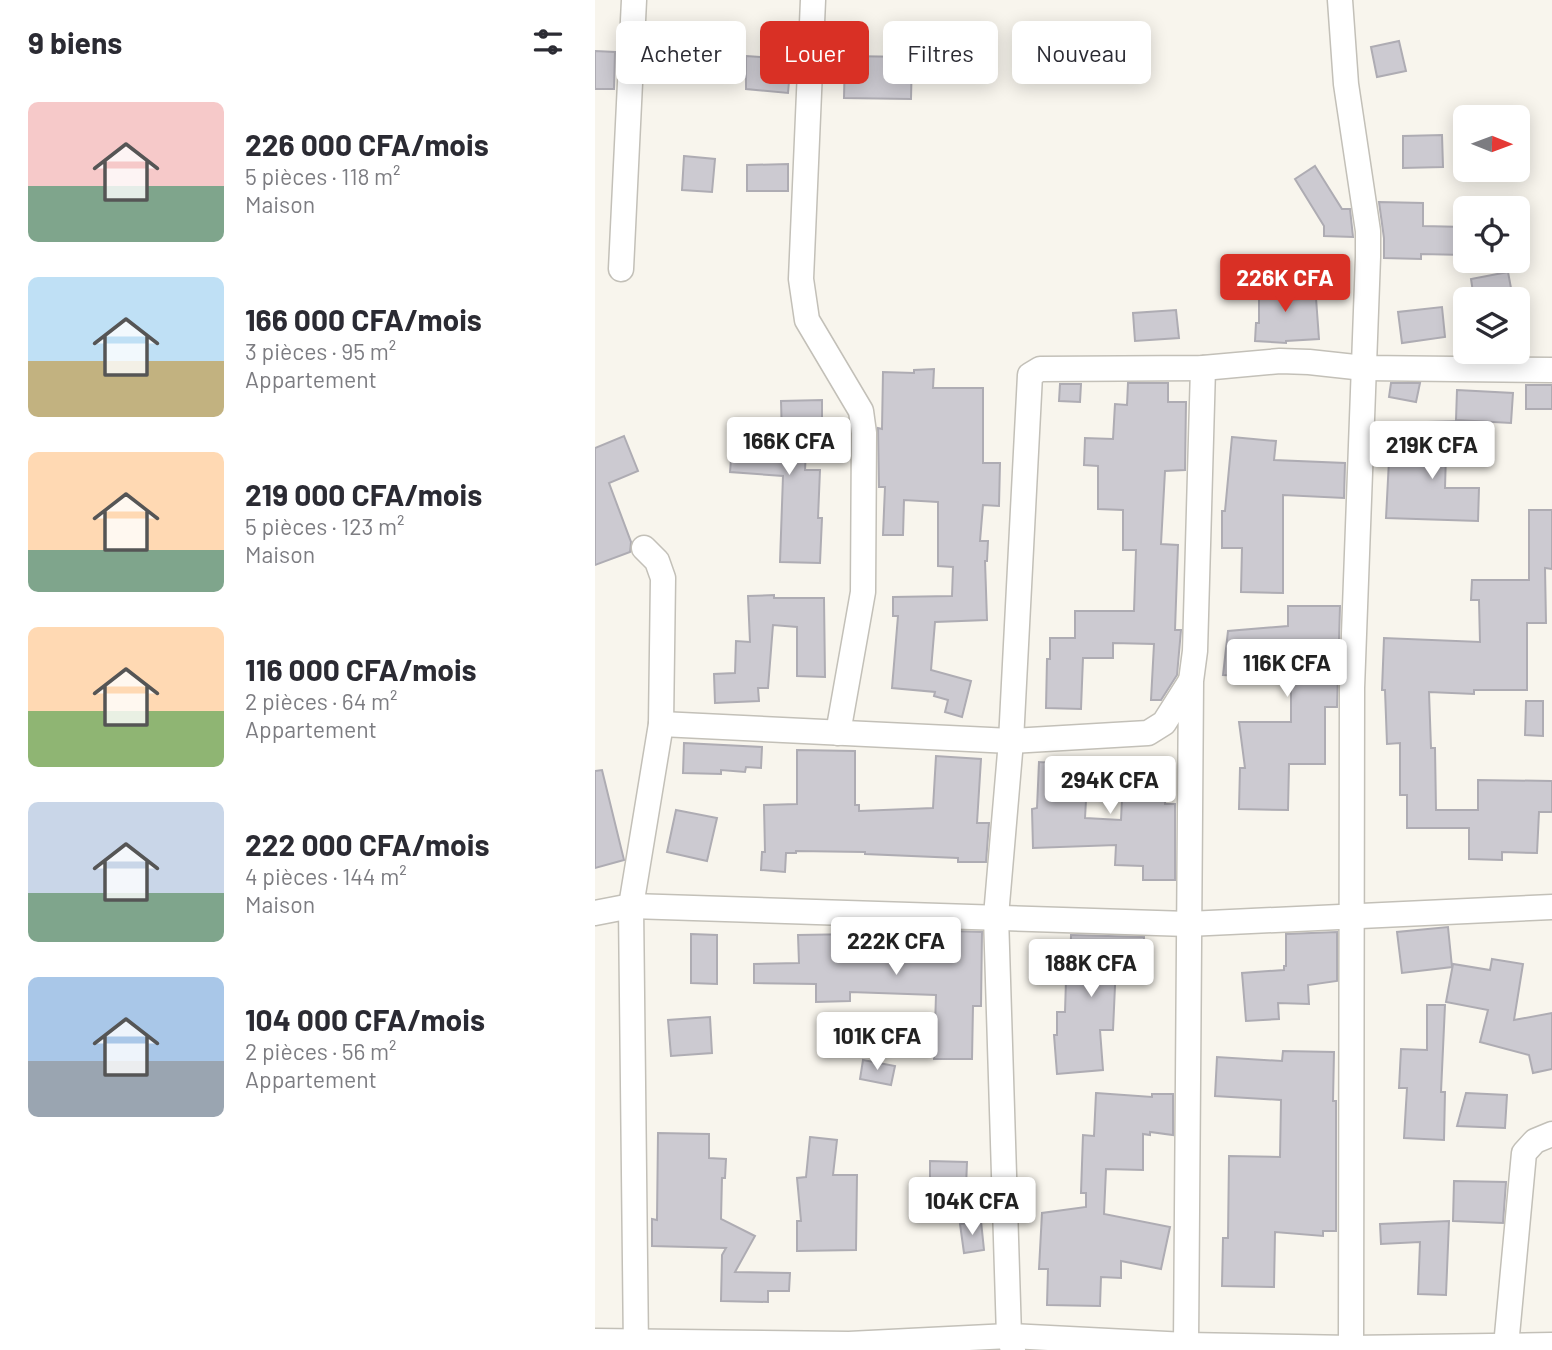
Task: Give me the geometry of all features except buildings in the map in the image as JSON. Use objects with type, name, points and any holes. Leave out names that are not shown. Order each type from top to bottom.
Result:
[{"type":"street","points":[[621,269],[633,0]]},
{"type":"street","points":[[813,0],[801,279],[807,320],[861,411],[864,433],[863,592],[838,733]]},
{"type":"street","points":[[1340,0],[1346,84],[1368,231],[1352,688],[1351,1349]]},
{"type":"street","points":[[1011,1343],[996,916],[1011,741],[1030,374],[1040,369],[1203,368],[1280,361],[1364,368],[1552,370]]},
{"type":"street","points":[[1186,1345],[1191,681],[1195,651],[1203,368]]},
{"type":"street","points":[[636,1346],[631,906],[661,724],[663,578],[657,561],[644,548]]},
{"type":"street","points":[[661,724],[1011,741],[1148,733],[1164,723],[1191,681]]},
{"type":"street","points":[[595,913],[631,906],[1188,924],[1552,907]]},
{"type":"street","points":[[1517,1347],[1524,1153],[1535,1141],[1552,1134]]},
{"type":"street","points":[[595,1341],[636,1346],[1011,1343],[1351,1349],[1552,1345]]}]
